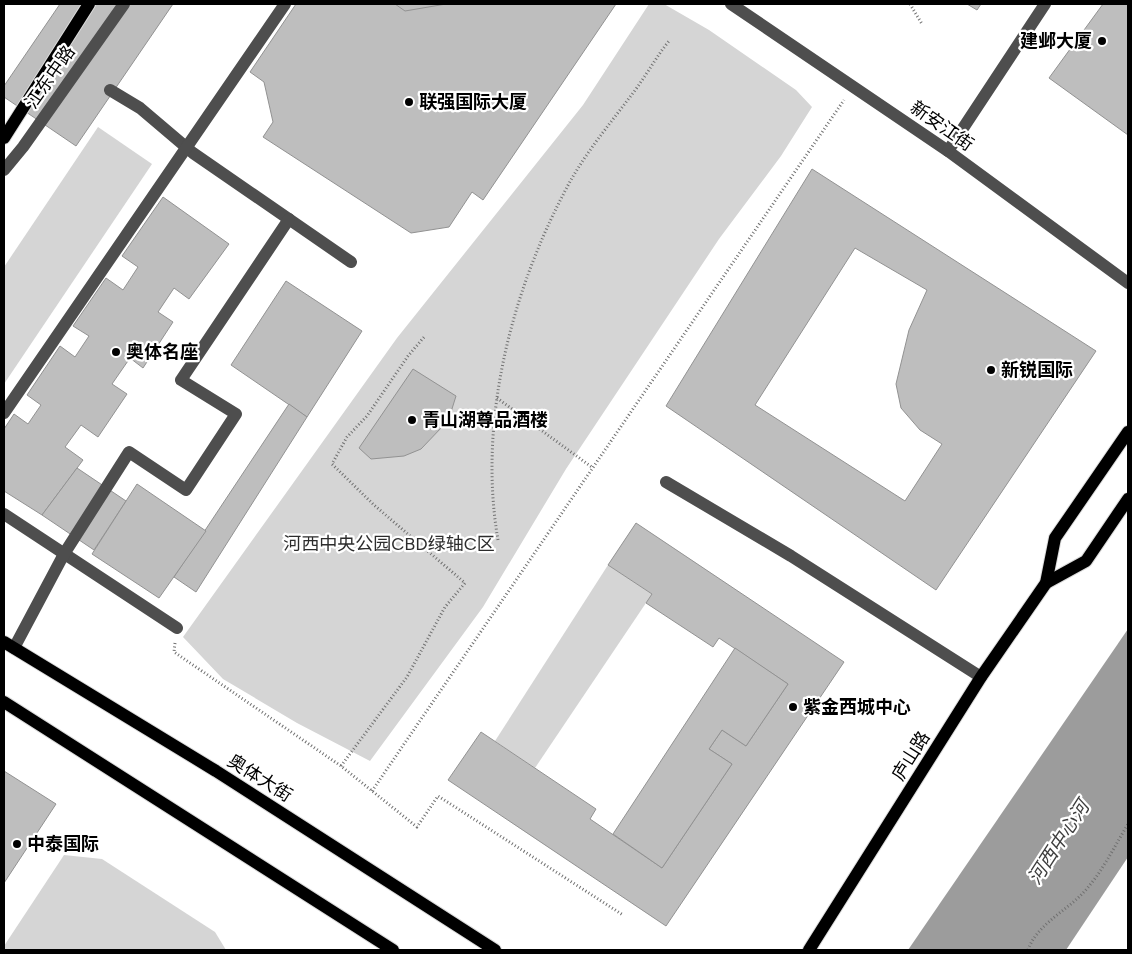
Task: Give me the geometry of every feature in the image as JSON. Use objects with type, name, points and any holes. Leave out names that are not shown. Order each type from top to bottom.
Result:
[{"type":"main road","name":"江东中路","points":[[4,138],[90,4]]},
{"type":"main road","name":"庐山路","points":[[809,950],[981,677],[1046,584],[1055,538],[1128,432]]},
{"type":"main road","name":"庐山路","points":[[1046,584],[1086,561],[1128,499]]},
{"type":"main road","name":"奥体大街","points":[[9,645],[216,771],[494,950]]},
{"type":"main road","points":[[4,702],[393,950]]},
{"type":"street","name":"江东中路","points":[[4,170],[23,147],[124,4]]},
{"type":"street","points":[[4,413],[285,4]]},
{"type":"street","name":"新安江街","points":[[731,4],[948,151],[1128,283]]},
{"type":"street","points":[[948,151],[1045,4]]},
{"type":"street","points":[[110,90],[140,108],[186,147],[350,262]]},
{"type":"street","points":[[9,645],[129,452],[186,490],[236,414],[180,380],[289,219]]},
{"type":"street","points":[[666,482],[791,556],[981,677]]},
{"type":"street","points":[[4,514],[176,628]]},
{"type":"path","points":[[910,4],[922,24]]},
{"type":"path","points":[[498,540],[493,512],[493,424],[500,371],[518,308],[540,244],[561,200],[610,123],[670,40]]},
{"type":"path","points":[[372,791],[853,86]]},
{"type":"path","points":[[341,766],[407,677],[445,607],[465,583],[374,505],[332,464],[347,437],[367,416],[408,356],[425,336]]},
{"type":"path","points":[[497,398],[593,468]]},
{"type":"path","points":[[174,652],[341,766],[417,827],[438,796],[623,915]]},
{"type":"path","points":[[1028,950],[1040,932],[1082,894],[1106,862],[1128,824]]},
{"type":"green space","name":"河西中央公园CBD绿轴C区","points":[[649,4],[664,4],[709,30],[796,90],[812,107],[781,156],[719,239],[566,469],[483,607],[370,761],[297,723],[223,679],[183,637],[397,338],[583,105]]},
{"type":"green space","points":[[98,127],[152,164],[4,384],[4,267]]},
{"type":"green space","points":[[608,565],[652,594],[535,768],[495,741]]},
{"type":"green space","points":[[64,855],[102,859],[215,932],[226,950],[4,950],[4,946]]},
{"type":"water","name":"河西中心河","points":[[1128,629],[1128,857],[1066,950],[908,950]]},
{"type":"building","points":[[60,4],[173,4],[76,146],[4,97],[4,86]]},
{"type":"building","name":"联强国际大厦","points":[[296,4],[616,4],[483,200],[472,192],[449,227],[411,233],[263,137],[273,122],[264,82],[250,72]]},
{"type":"building","points":[[395,4],[446,4],[405,11]]},
{"type":"building","points":[[967,4],[981,4],[977,10]]},
{"type":"building","name":"建邺大厦","points":[[1103,4],[1128,4],[1128,135],[1049,78]]},
{"type":"building","name":"新锐国际","points":[[812,169],[1096,351],[936,590],[666,406]],"holes":[[[855,248],[927,290],[909,330],[896,384],[901,408],[920,430],[942,444],[905,501],[755,405]]]},
{"type":"building","name":"奥体名座","points":[[163,197],[229,244],[189,299],[174,288],[158,312],[173,322],[143,368],[130,358],[112,384],[127,394],[98,437],[81,425],[65,447],[83,460],[42,515],[4,491],[4,429],[14,414],[28,424],[41,405],[27,395],[60,346],[75,357],[89,336],[73,326],[106,278],[123,290],[138,267],[122,256]]},
{"type":"building","points":[[286,281],[362,331],[307,417],[231,365]]},
{"type":"building","name":"青山湖尊品酒楼","points":[[413,369],[456,396],[451,412],[442,427],[421,449],[404,456],[371,459],[359,448]]},
{"type":"building","points":[[289,404],[307,417],[196,592],[174,577]]},
{"type":"building","points":[[77,468],[126,501],[94,550],[42,515]]},
{"type":"building","points":[[137,484],[206,531],[159,598],[92,554]]},
{"type":"building","name":"紫金西城中心","points":[[636,523],[844,662],[666,926],[448,780],[481,732],[596,809],[590,819],[662,868],[732,764],[709,749],[722,730],[746,746],[788,684],[719,638],[713,647],[646,603],[652,594],[608,565]]},
{"type":"building","points":[[735,648],[788,684],[746,746],[722,730],[709,749],[732,764],[662,868],[613,834]]},
{"type":"building","name":"中泰国际","points":[[4,771],[56,804],[4,883]]},
{"type":"place","name":"建邺大厦","points":[[1102,41]]},
{"type":"place","name":"联强国际大厦","points":[[409,102]]},
{"type":"place","name":"奥体名座","points":[[116,352]]},
{"type":"place","name":"新锐国际","points":[[991,370]]},
{"type":"place","name":"青山湖尊品酒楼","points":[[412,420]]},
{"type":"place","name":"紫金西城中心","points":[[793,707]]},
{"type":"place","name":"中泰国际","points":[[17,844]]}]
